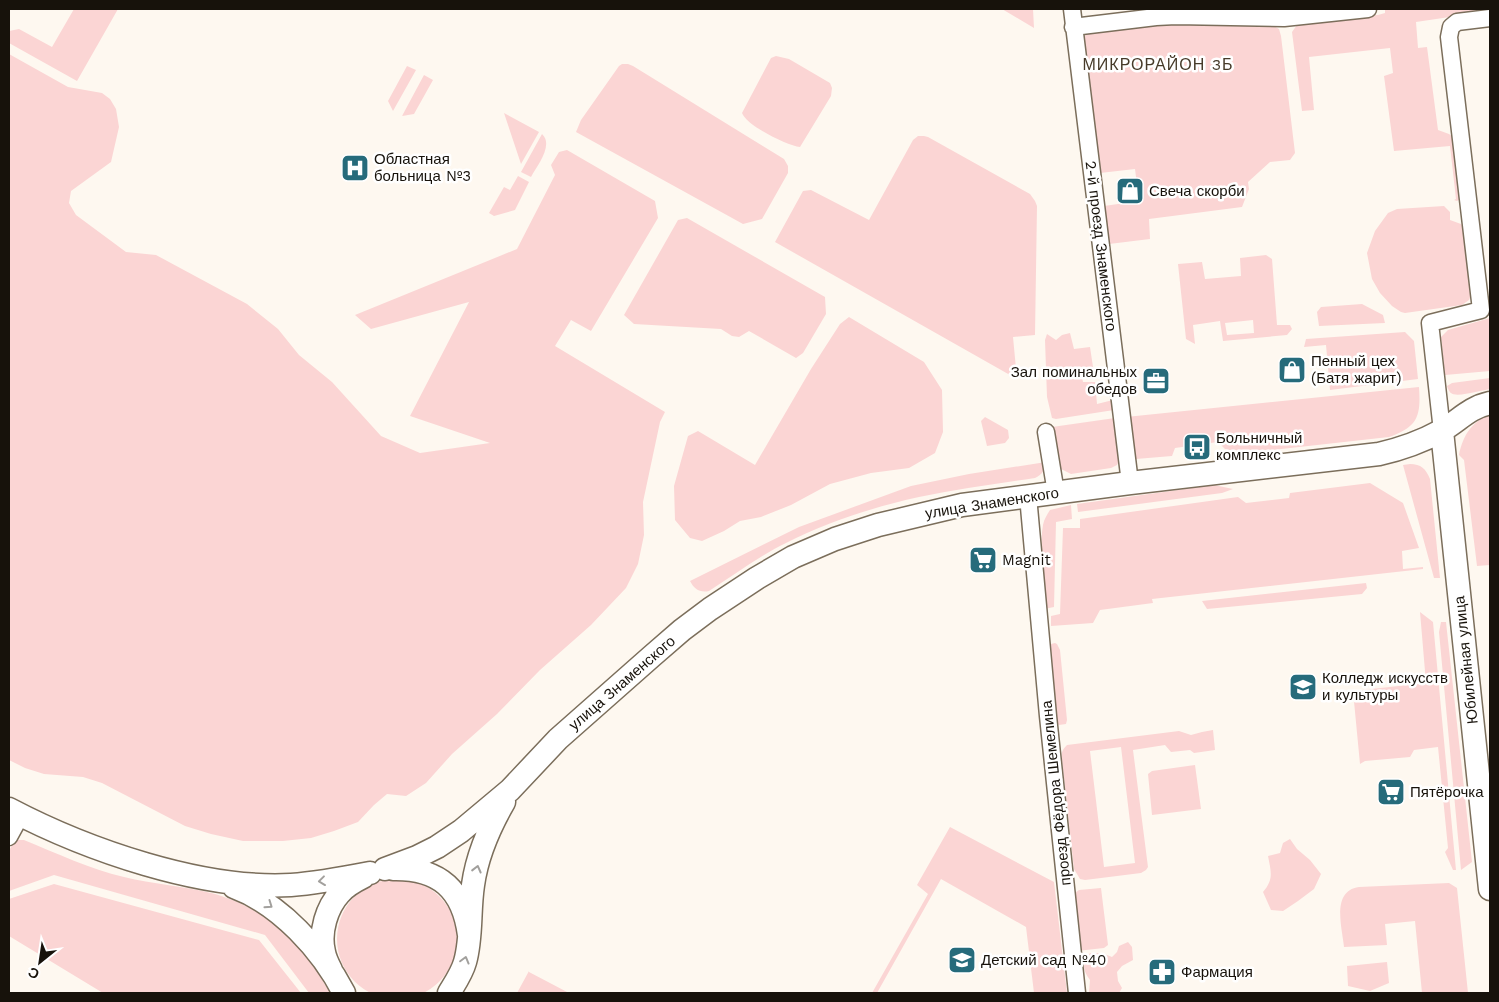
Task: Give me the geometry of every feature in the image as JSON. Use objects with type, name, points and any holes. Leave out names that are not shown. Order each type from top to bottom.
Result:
[{"type":"main road","name":"улица Знаменского","points":[[377,871],[417,857],[437,847],[461,831],[510,790],[558,739],[682,630],[732,594],[793,557],[835,539],[878,525],[962,505],[1379,454],[1402,448],[1442,431],[1464,414],[1481,405],[1490,403]]},
{"type":"main road","name":"Юбилейная улица","points":[[1442,431],[1490,889]]},
{"type":"main road","points":[[450,990],[465,963],[472,891],[481,851],[492,822],[510,790]]},
{"type":"main road","points":[[15,812],[62,834],[113,854],[145,864],[209,879],[246,892],[264,901],[294,926],[341,986]]},
{"type":"main road","points":[[209,879],[252,884],[290,885],[341,879],[401,868],[420,871],[438,878],[457,896],[467,920],[469,935]]},
{"type":"main road","points":[[341,986],[324,950],[323,933],[326,920],[331,906],[340,892],[352,883],[377,871]]},
{"type":"street","name":"2-й проезд Знаменского","points":[[1072,9],[1130,483]]},
{"type":"street","points":[[1073,27],[1156,17],[1284,18],[1368,9]]},
{"type":"street","points":[[1442,431],[1430,324],[1481,310],[1449,37],[1451,27],[1457,22],[1490,18]]},
{"type":"street","points":[[1046,432],[1056,493]]},
{"type":"street","name":"проезд Фёдора Шемелина","points":[[1028,496],[1077,993]]},
{"type":"street","points":[[9,837],[15,812]]},
{"type":"shaded area","points":[[74,9],[118,9],[77,81],[9,43],[9,31],[19,29],[52,47]]},
{"type":"shaded area","points":[[1002,9],[1033,9],[1034,28]]},
{"type":"shaded area","points":[[1385,9],[1490,9],[1490,11],[1416,22],[1418,48],[1427,47],[1438,130],[1453,137],[1460,199],[1457,201],[1454,200],[1456,199],[1450,146],[1394,151],[1384,76],[1393,73],[1390,48],[1309,57],[1314,110],[1302,111],[1292,32],[1297,25],[1305,21],[1378,15],[1385,13]]},
{"type":"shaded area","points":[[1168,21],[1270,24],[1279,29],[1295,153],[1290,160],[1270,162],[1248,182],[1249,189],[1242,207],[1149,219],[1150,239],[1109,244],[1104,206],[1139,201],[1135,169],[1100,173],[1083,39],[1087,33]]},
{"type":"shaded area","points":[[9,54],[68,87],[102,93],[110,99],[116,109],[119,127],[111,162],[71,191],[69,203],[76,215],[126,252],[156,255],[247,304],[278,329],[299,355],[332,382],[381,436],[420,453],[490,443],[410,416],[469,302],[371,329],[355,315],[517,249],[555,175],[551,165],[559,152],[567,150],[655,201],[658,218],[591,331],[571,320],[555,346],[665,412],[660,422],[643,502],[644,535],[638,564],[626,588],[591,625],[540,670],[497,714],[452,754],[426,783],[406,796],[387,794],[358,822],[311,838],[283,841],[243,841],[185,826],[102,783],[83,777],[44,774],[9,760]]},
{"type":"shaded area","points":[[776,56],[789,59],[830,83],[832,88],[831,96],[800,147],[786,143],[759,129],[745,118],[742,113],[771,58]]},
{"type":"shaded area","points":[[622,64],[633,66],[784,159],[788,166],[788,173],[762,219],[743,224],[576,132],[581,120]]},
{"type":"shaded area","points":[[407,66],[416,70],[393,111],[388,101]]},
{"type":"shaded area","points":[[424,75],[433,80],[414,114],[402,116]]},
{"type":"shaded area","points":[[504,113],[539,132],[521,164]]},
{"type":"shaded area","points":[[542,134],[546,144],[545,150],[531,177],[521,172]]},
{"type":"shaded area","points":[[918,136],[928,137],[1030,194],[1035,201],[1037,206],[1035,335],[1013,337],[1017,379],[775,242],[803,191],[811,190],[869,220],[913,140]]},
{"type":"shaded area","points":[[518,176],[529,182],[515,210],[494,216],[489,213],[504,187],[510,190]]},
{"type":"shaded area","points":[[1444,206],[1450,212],[1450,220],[1461,224],[1465,229],[1472,293],[1469,300],[1462,305],[1401,312],[1392,306],[1380,293],[1372,279],[1367,253],[1375,231],[1388,213],[1397,209]]},
{"type":"shaded area","points":[[687,218],[825,297],[826,314],[803,353],[796,358],[749,331],[739,337],[732,336],[721,329],[634,324],[624,315],[678,220]]},
{"type":"shaded area","points":[[1266,255],[1272,259],[1277,325],[1290,325],[1292,329],[1287,335],[1223,341],[1220,321],[1193,325],[1195,344],[1186,339],[1178,264],[1202,262],[1205,279],[1241,276],[1240,258]],"holes":[[[1253,320],[1254,333],[1227,335],[1225,323]]]},
{"type":"shaded area","points":[[1362,304],[1383,315],[1385,323],[1319,326],[1317,312],[1321,307]]},
{"type":"shaded area","points":[[849,317],[924,362],[942,390],[943,432],[935,453],[909,468],[871,473],[830,484],[791,505],[761,517],[740,521],[702,541],[690,538],[675,520],[674,486],[688,436],[698,431],[755,465],[811,369],[840,324]]},
{"type":"shaded area","points":[[1490,318],[1490,371],[1445,375],[1441,337],[1448,330]]},
{"type":"shaded area","points":[[1405,332],[1414,341],[1418,379],[1330,390],[1326,345],[1304,347],[1306,339]]},
{"type":"shaded area","points":[[1070,333],[1074,349],[1090,347],[1093,367],[1080,369],[1083,382],[1095,382],[1097,404],[1113,400],[1114,410],[1056,419],[1052,418],[1047,397],[1045,340],[1047,334],[1056,340],[1062,335]]},
{"type":"shaded area","points":[[1490,378],[1490,389],[1470,393],[1454,394],[1450,392],[1447,386],[1452,383]]},
{"type":"shaded area","points":[[1419,387],[1419,406],[1416,419],[1406,429],[1389,437],[1244,453],[1225,449],[1218,442],[1175,448],[1172,456],[1136,459],[1132,454],[1126,417]]},
{"type":"shaded area","points":[[1490,414],[1490,565],[1477,566],[1464,460],[1459,455],[1469,430],[1478,421]]},
{"type":"shaded area","points":[[985,417],[1008,430],[1009,438],[1005,443],[987,446],[981,421]]},
{"type":"shaded area","points":[[1115,418],[1120,459],[1117,465],[1111,468],[1071,474],[1059,467],[1052,427]]},
{"type":"shaded area","points":[[1046,462],[1043,472],[1035,478],[919,497],[868,510],[834,522],[776,548],[709,591],[698,590],[690,581],[799,527],[911,486],[969,474]]},
{"type":"shaded area","points":[[1410,464],[1423,468],[1430,479],[1440,578],[1434,578],[1403,465]]},
{"type":"shaded area","points":[[1370,483],[1403,503],[1419,548],[1402,551],[1403,569],[1423,567],[1423,569],[1152,599],[1153,603],[1100,610],[1093,623],[1051,626],[1051,616],[1060,614],[1063,528],[1080,528],[1080,519],[1238,497],[1246,503],[1289,498],[1290,493]]},
{"type":"shaded area","points":[[1214,485],[1233,489],[1222,493],[1078,512],[1077,504]]},
{"type":"shaded area","points":[[1071,505],[1072,519],[1056,522],[1054,607],[1044,609],[1041,556],[1043,523],[1050,510]]},
{"type":"shaded area","points":[[1366,583],[1367,588],[1362,594],[1207,609],[1202,601]]},
{"type":"shaded area","points":[[1420,612],[1433,622],[1456,870],[1453,870],[1445,852],[1448,848],[1438,747],[1414,750],[1410,757],[1365,761],[1360,764],[1353,691],[1426,683]]},
{"type":"shaded area","points":[[1441,622],[1446,622],[1472,862],[1461,870],[1439,632]]},
{"type":"shaded area","points":[[1055,643],[1060,650],[1067,720],[1066,724],[1059,725],[1056,723],[1050,646]]},
{"type":"shaded area","points":[[1213,730],[1215,750],[1194,753],[1190,750],[1171,752],[1165,745],[1133,750],[1148,867],[1146,870],[1141,873],[1080,879],[1074,869],[1062,758],[1062,752],[1065,747],[1067,745],[1179,731],[1191,735]],"holes":[[[1121,747],[1135,863],[1104,867],[1090,751]]]},
{"type":"shaded area","points":[[1195,765],[1201,809],[1152,815],[1148,774],[1152,771]]},
{"type":"shaded area","points":[[950,827],[1054,882],[1067,993],[1034,993],[1026,927],[941,879],[877,993],[872,993],[928,894],[917,885]]},
{"type":"shaded area","points":[[1290,839],[1321,874],[1314,889],[1298,901],[1283,911],[1271,910],[1263,892],[1270,879],[1271,871],[1268,856],[1280,853],[1283,843]]},
{"type":"shaded area","points":[[18,840],[24,840],[111,874],[211,893],[246,906],[278,926],[301,948],[330,993],[309,993],[265,935],[54,875],[9,891],[9,851]]},
{"type":"shaded area","points":[[397,879],[409,880],[420,884],[430,889],[439,897],[447,906],[452,916],[456,927],[456,951],[452,962],[447,972],[439,981],[430,989],[420,994],[409,998],[397,999],[385,998],[374,994],[364,989],[355,981],[347,972],[342,962],[338,951],[337,939],[338,927],[342,916],[347,906],[355,897],[364,889],[374,884],[385,880]]},
{"type":"shaded area","points":[[1449,883],[1457,888],[1468,993],[1422,993],[1415,921],[1385,924],[1387,945],[1344,947],[1340,911],[1341,902],[1350,890],[1359,887]]},
{"type":"shaded area","points":[[54,884],[259,940],[301,993],[103,993],[9,936],[9,899]]},
{"type":"shaded area","points":[[1101,888],[1108,945],[1104,948],[1077,951],[1072,895],[1079,890]]},
{"type":"shaded area","points":[[1128,942],[1132,947],[1133,960],[1122,966],[1117,972],[1118,981],[1122,988],[1119,993],[1089,993],[1090,980],[1084,966],[1090,953],[1102,953],[1112,957],[1117,952],[1119,946]]},
{"type":"shaded area","points":[[1387,962],[1389,983],[1370,991],[1348,986],[1347,966]]},
{"type":"shaded area","points":[[529,972],[569,993],[517,993]]},
{"type":"place","name":"Областная больница №3","points":[[355,168]]},
{"type":"place","name":"Свеча скорби","points":[[1130,191]]},
{"type":"place","name":"Пенный цех (Батя жарит)","points":[[1292,370]]},
{"type":"place","name":"Зал поминальных обедов","points":[[1156,381]]},
{"type":"place","name":"Больничный комплекс","points":[[1197,447]]},
{"type":"place","name":"Magnit","points":[[983,560]]},
{"type":"place","name":"Колледж искусств и культуры","points":[[1303,687]]},
{"type":"place","name":"Пятёрочка","points":[[1391,792]]},
{"type":"place","name":"Детский сад №40","points":[[962,960]]},
{"type":"place","name":"Фармация","points":[[1162,972]]},
{"type":"district","name":"МИКРОРАЙОН 3Б","points":[[1158,64]]}]
